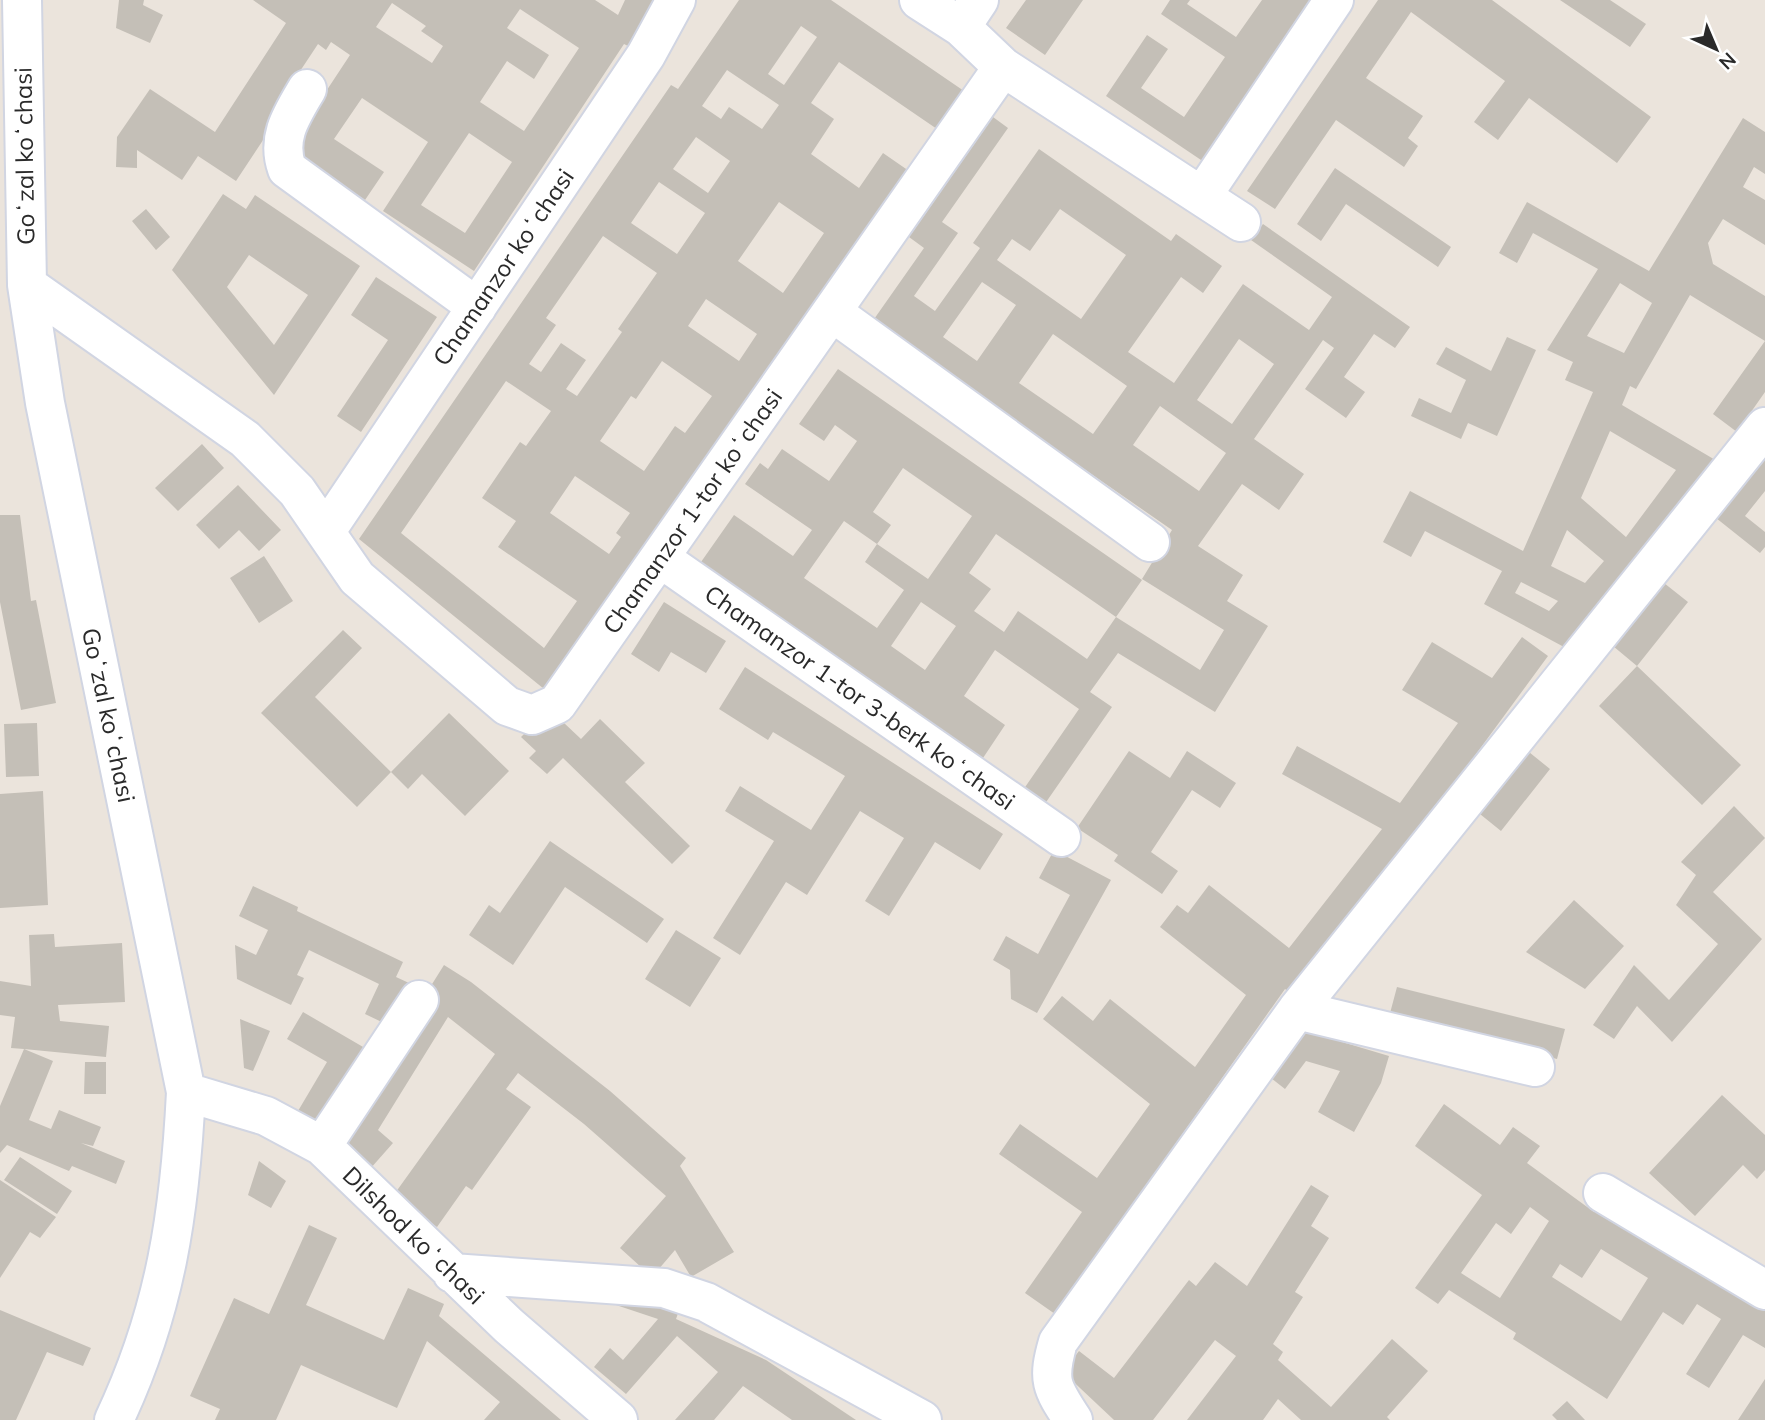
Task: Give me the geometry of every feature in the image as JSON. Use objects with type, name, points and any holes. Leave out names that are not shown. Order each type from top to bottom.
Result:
[{"type":"street","name":"Goʻzal koʻchasi","points":[[22,0],[11,143],[27,285],[48,416],[186,1092],[181,1187],[162,1292],[129,1388],[114,1420]]},
{"type":"street","name":"Chamanzor koʻchasi","points":[[326,531],[646,55],[676,0]]},
{"type":"street","points":[[919,0],[970,14],[1003,67],[1241,222]]},
{"type":"street","points":[[1202,197],[1334,0]]},
{"type":"street","name":"Chamanzor 1-tor koʻchasi","points":[[27,285],[245,439],[296,491],[357,578],[508,706],[532,715],[557,704],[1003,67]]},
{"type":"street","points":[[307,89],[288,120],[280,150],[287,169],[477,307]]},
{"type":"street","points":[[832,312],[1150,542]]},
{"type":"street","points":[[1073,1420],[1055,1391],[1050,1371],[1058,1342],[1297,1010],[1765,427]]},
{"type":"street","name":"Chamanzor 1-tor 3-berk koʻchasi","points":[[660,558],[1061,837]]},
{"type":"street","points":[[322,1146],[419,1000]]},
{"type":"street","points":[[1297,1010],[1535,1068]]},
{"type":"street","name":"Dilshod koʻchasi","points":[[186,1092],[266,1116],[322,1146],[452,1273],[618,1420]]},
{"type":"street","points":[[1603,1193],[1765,1290]]},
{"type":"street","points":[[452,1273],[664,1288],[706,1302],[922,1420]]},
{"type":"building","points":[[119,0],[144,0],[143,5],[163,15],[150,43],[116,28]]},
{"type":"building","points":[[253,0],[595,0],[618,15],[625,0],[653,0],[628,46],[624,44],[474,271],[383,211],[428,142],[362,98],[334,139],[384,172],[365,200],[288,149],[350,55],[331,42],[326,50],[318,44],[269,118],[275,122],[236,181],[198,156],[182,180],[137,150],[137,168],[116,167],[117,137],[150,89],[215,132],[286,23]],"holes":[[[392,3],[426,26],[421,31],[443,46],[432,63],[376,27]],[[520,9],[579,48],[524,131],[480,102],[507,61],[534,79],[549,55],[507,28]],[[469,133],[512,162],[465,233],[421,205]]]},
{"type":"building","points":[[739,0],[831,0],[964,91],[937,129],[839,62],[811,103],[834,119],[811,154],[859,188],[883,153],[909,171],[549,693],[359,539],[671,85],[678,89]],"holes":[[[801,26],[817,37],[784,85],[768,74]],[[727,70],[779,105],[762,129],[729,107],[721,119],[702,106]],[[696,137],[730,161],[708,193],[673,169]],[[659,182],[705,213],[677,254],[631,223]],[[779,202],[824,233],[783,293],[738,261]],[[603,236],[657,273],[618,329],[622,332],[577,396],[566,389],[586,360],[561,343],[541,372],[529,364],[556,325],[546,318]],[[706,299],[757,334],[739,361],[688,326]],[[662,361],[712,396],[685,433],[675,426],[644,471],[600,441],[631,396],[636,399]],[[506,381],[551,411],[526,446],[520,442],[482,498],[516,521],[498,547],[577,601],[544,648],[401,533]],[[575,476],[630,513],[616,533],[621,537],[609,554],[550,513]]]},
{"type":"building","points":[[1026,0],[1083,0],[1045,55],[1006,28]]},
{"type":"building","points":[[1170,0],[1190,0],[1187,4],[1236,37],[1262,0],[1314,0],[1204,162],[1106,96],[1147,35],[1168,49],[1141,88],[1184,117],[1225,57],[1161,14]]},
{"type":"building","points":[[1378,0],[1492,0],[1651,117],[1617,163],[1529,98],[1498,140],[1474,122],[1505,81],[1411,12],[1366,78],[1423,116],[1408,138],[1418,146],[1404,167],[1336,120],[1275,209],[1247,191]]},
{"type":"building","points":[[1560,0],[1610,0],[1646,24],[1630,47]]},
{"type":"building","points":[[993,117],[1008,128],[942,222],[958,233],[914,296],[935,311],[980,248],[973,243],[1039,149],[1171,241],[1176,234],[1222,266],[1203,293],[1181,277],[1128,352],[1174,383],[1243,284],[1309,330],[1332,297],[1251,240],[1263,224],[1410,327],[1395,348],[1374,334],[1344,377],[1365,392],[1346,418],[1305,389],[1334,348],[1323,340],[1254,439],[1304,474],[1279,510],[1242,484],[1198,546],[1243,575],[1227,601],[1268,626],[1215,712],[1118,653],[1090,692],[1112,707],[1042,808],[1021,793],[1079,709],[995,650],[964,696],[1005,725],[983,758],[701,562],[734,515],[793,556],[812,530],[745,484],[760,463],[768,469],[782,449],[829,481],[857,441],[835,425],[824,441],[799,424],[838,369],[1142,580],[1116,617],[1200,670],[1224,630],[1142,579],[1172,530],[872,322],[924,248],[909,237]],"holes":[[[1060,209],[1126,255],[1081,319],[997,260],[1012,239],[1030,251]],[[982,282],[1016,305],[977,361],[943,337]],[[1053,334],[1127,386],[1093,434],[1019,383]],[[1239,339],[1274,364],[1232,424],[1197,400]],[[1160,406],[1226,453],[1199,491],[1133,445]],[[903,468],[972,516],[928,579],[877,544],[891,525],[873,512]],[[844,521],[877,544],[865,562],[904,590],[877,628],[804,578]],[[996,534],[1116,617],[1087,659],[1018,611],[1004,632],[974,611],[991,589],[969,573]],[[921,602],[956,626],[925,670],[891,646]]]},
{"type":"building","points":[[1743,118],[1765,132],[1765,174],[1754,167],[1743,187],[1765,200],[1765,245],[1723,219],[1708,243],[1713,264],[1765,296],[1765,341],[1690,295],[1636,389],[1630,386],[1622,405],[1717,461],[1564,647],[1484,604],[1502,571],[1425,531],[1411,557],[1383,542],[1410,491],[1523,551],[1593,392],[1565,380],[1573,362],[1547,350],[1598,269],[1533,233],[1517,263],[1499,253],[1527,202],[1649,271]],"holes":[[[1620,283],[1652,303],[1624,353],[1587,336]],[[1610,431],[1676,470],[1626,537],[1581,498]],[[1567,530],[1604,561],[1585,583],[1551,566]],[[1521,582],[1558,601],[1549,611],[1515,593]]]},
{"type":"building","points":[[1335,168],[1451,247],[1438,267],[1346,204],[1321,241],[1297,224]]},
{"type":"building","points":[[223,194],[246,209],[255,195],[360,266],[274,395],[172,270]],"holes":[[[249,255],[308,295],[274,345],[227,287]]]},
{"type":"building","points":[[146,209],[170,237],[156,250],[132,221]]},
{"type":"building","points":[[376,277],[437,317],[361,432],[337,416],[388,340],[351,315]]},
{"type":"building","points":[[1507,337],[1536,350],[1497,436],[1468,423],[1461,439],[1411,416],[1419,398],[1451,413],[1466,380],[1436,364],[1446,347],[1491,371]]},
{"type":"building","points":[[1765,341],[1765,392],[1737,432],[1713,414]]},
{"type":"building","points":[[202,444],[224,468],[178,511],[155,488]]},
{"type":"building","points":[[1765,444],[1765,491],[1745,516],[1765,532],[1765,547],[1760,553],[1711,514]]},
{"type":"building","points":[[238,485],[281,530],[259,551],[239,530],[219,549],[196,525]]},
{"type":"building","points":[[0,515],[20,515],[31,601],[36,600],[56,703],[21,710],[0,602]]},
{"type":"building","points":[[264,556],[293,601],[259,623],[230,578]]},
{"type":"building","points":[[1664,583],[1688,602],[1637,666],[1613,646]]},
{"type":"building","points":[[664,602],[726,641],[706,673],[671,652],[659,672],[631,654]]},
{"type":"building","points":[[343,630],[362,648],[315,697],[391,772],[357,807],[261,713]]},
{"type":"building","points":[[1522,637],[1548,656],[1410,844],[1292,994],[1285,989],[1055,1314],[1025,1293],[1082,1212],[999,1154],[1020,1124],[1097,1178],[1150,1104],[1043,1019],[1062,996],[1093,1021],[1110,999],[1195,1067],[1246,995],[1160,927],[1177,905],[1188,913],[1209,885],[1289,948],[1382,829],[1282,774],[1297,746],[1400,803],[1458,723],[1402,690],[1432,642],[1492,678]]},
{"type":"building","points":[[1637,666],[1741,765],[1702,805],[1599,706]]},
{"type":"building","points":[[745,667],[1003,834],[980,870],[935,842],[889,916],[865,901],[904,838],[860,811],[807,895],[786,882],[740,955],[713,938],[774,841],[725,811],[740,786],[811,830],[845,776],[773,732],[768,740],[719,709]]},
{"type":"building","points":[[449,713],[509,771],[465,816],[422,774],[408,789],[391,772]]},
{"type":"building","points":[[600,719],[645,763],[625,782],[690,846],[672,864],[563,758],[547,774],[529,758],[536,751],[521,737],[531,727],[563,722],[581,739]]},
{"type":"building","points":[[37,723],[39,776],[6,777],[4,724]]},
{"type":"building","points":[[1524,748],[1550,769],[1501,831],[1475,810]]},
{"type":"building","points":[[1129,751],[1170,778],[1187,751],[1236,783],[1220,808],[1192,790],[1151,852],[1178,871],[1162,894],[1114,861],[1118,855],[1077,828]]},
{"type":"building","points":[[43,791],[48,905],[0,908],[0,794]]},
{"type":"building","points":[[1734,806],[1765,838],[1713,892],[1762,939],[1672,1042],[1637,1006],[1614,1039],[1593,1025],[1634,965],[1669,1000],[1718,944],[1676,905],[1696,875],[1681,862]]},
{"type":"building","points":[[550,841],[664,919],[647,943],[565,887],[513,965],[469,935],[489,905],[500,913]]},
{"type":"building","points":[[1054,850],[1111,880],[1037,1013],[1011,999],[1010,970],[993,960],[1006,936],[1038,954],[1070,895],[1039,878]]},
{"type":"building","points":[[253,886],[298,907],[297,911],[403,962],[396,977],[409,983],[388,1025],[365,1014],[379,984],[309,950],[297,975],[304,978],[291,1005],[237,979],[235,945],[256,955],[268,930],[239,916]]},
{"type":"building","points":[[1574,900],[1624,946],[1585,989],[1526,952]]},
{"type":"building","points":[[676,930],[721,958],[690,1007],[645,979]]},
{"type":"building","points":[[54,934],[55,947],[122,943],[125,1002],[58,1005],[60,1021],[109,1026],[106,1057],[11,1048],[15,1017],[0,1015],[0,981],[31,986],[29,935]]},
{"type":"building","points":[[444,965],[471,982],[610,1091],[686,1158],[680,1166],[734,1252],[691,1277],[675,1250],[652,1277],[620,1248],[666,1196],[584,1124],[518,1073],[506,1089],[531,1107],[472,1190],[466,1186],[437,1227],[393,1196],[495,1054],[448,1017],[378,1130],[393,1143],[370,1169],[335,1139]]},
{"type":"building","points":[[1397,987],[1565,1029],[1557,1059],[1389,1017]]},
{"type":"building","points":[[303,1012],[370,1051],[325,1126],[298,1111],[327,1062],[287,1039]]},
{"type":"building","points":[[240,1019],[270,1031],[253,1071],[244,1068]]},
{"type":"building","points":[[1302,1030],[1389,1056],[1381,1083],[1354,1132],[1318,1112],[1340,1071],[1306,1061],[1285,1089],[1267,1075]]},
{"type":"building","points":[[24,1049],[53,1061],[29,1120],[51,1129],[59,1110],[101,1127],[93,1146],[81,1143],[125,1161],[116,1184],[72,1166],[69,1171],[7,1145],[0,1153],[0,1106]]},
{"type":"building","points":[[85,1062],[106,1062],[106,1094],[84,1094]]},
{"type":"building","points":[[1722,1095],[1765,1135],[1765,1170],[1757,1179],[1743,1165],[1695,1216],[1649,1173]]},
{"type":"building","points":[[1444,1104],[1500,1145],[1513,1127],[1540,1146],[1527,1163],[1594,1212],[1599,1204],[1765,1310],[1765,1348],[1743,1335],[1709,1388],[1686,1374],[1721,1319],[1697,1304],[1683,1325],[1663,1312],[1607,1399],[1513,1339],[1516,1333],[1449,1290],[1438,1304],[1415,1288],[1482,1195],[1415,1146]],"holes":[[[1530,1207],[1549,1221],[1500,1298],[1461,1273],[1496,1223],[1511,1234]],[[1601,1249],[1648,1278],[1621,1321],[1552,1277],[1560,1264],[1582,1278]]]},
{"type":"building","points":[[20,1157],[72,1191],[57,1214],[4,1180]]},
{"type":"building","points":[[259,1161],[286,1181],[271,1208],[248,1195]]},
{"type":"building","points":[[0,1180],[56,1217],[40,1238],[30,1232],[0,1278]]},
{"type":"building","points":[[1311,1185],[1329,1196],[1311,1226],[1329,1238],[1295,1292],[1303,1297],[1273,1344],[1283,1352],[1278,1360],[1331,1407],[1392,1339],[1428,1371],[1387,1417],[1390,1420],[1301,1420],[1278,1399],[1263,1420],[1187,1420],[1236,1356],[1215,1340],[1153,1420],[1114,1420],[1063,1372],[1079,1351],[1114,1378],[1189,1280],[1196,1286],[1215,1262],[1247,1286]]},
{"type":"building","points":[[309,1225],[337,1238],[306,1305],[384,1340],[408,1288],[444,1304],[439,1316],[561,1420],[484,1420],[500,1402],[427,1341],[397,1408],[301,1365],[276,1420],[215,1420],[220,1409],[190,1396],[234,1298],[269,1314]]},
{"type":"building","points":[[618,1298],[681,1305],[676,1319],[766,1360],[856,1420],[792,1420],[743,1386],[714,1420],[675,1420],[718,1372],[677,1336],[626,1394],[594,1367],[610,1348],[623,1360],[658,1319],[616,1305]]},
{"type":"building","points":[[0,1310],[91,1348],[83,1366],[47,1352],[16,1420],[0,1420]]},
{"type":"building","points":[[1765,1379],[1765,1420],[1738,1420]]},
{"type":"building","points":[[1567,1401],[1585,1420],[1557,1420],[1552,1415]]}]
